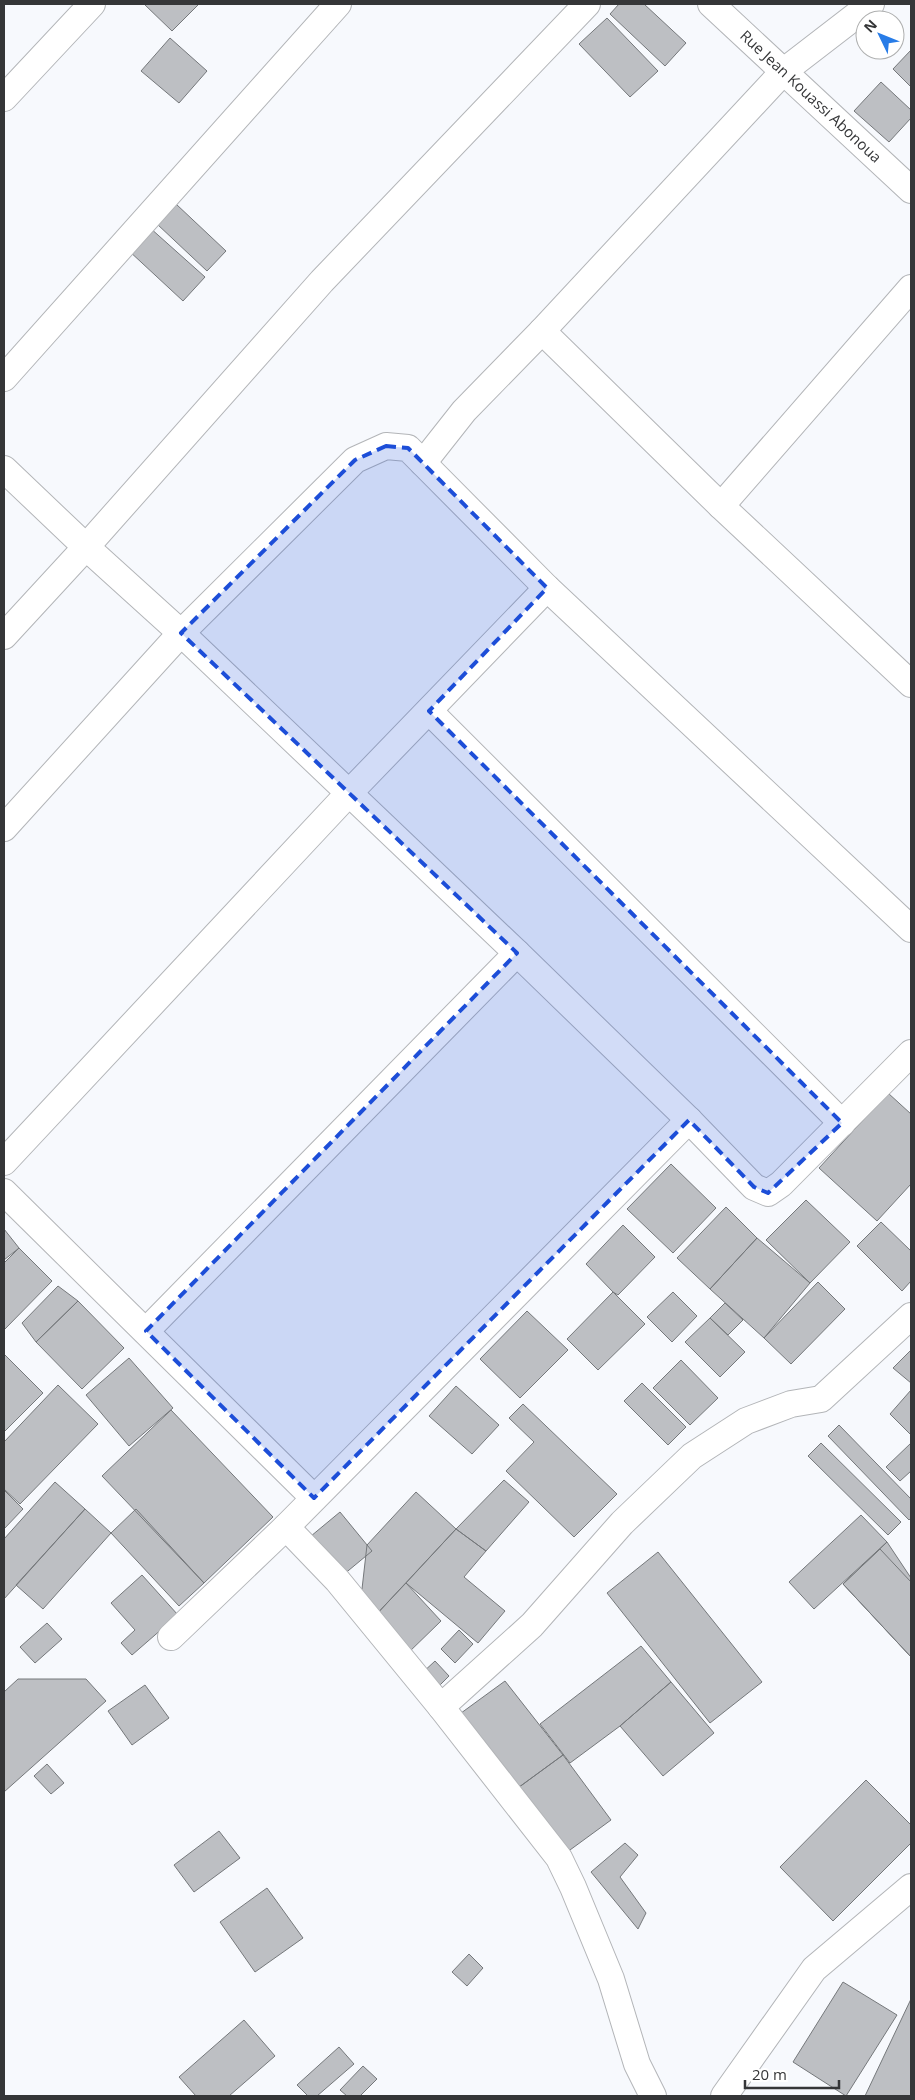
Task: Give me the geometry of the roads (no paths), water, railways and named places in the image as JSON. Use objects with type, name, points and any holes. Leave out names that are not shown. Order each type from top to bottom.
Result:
[{"type":"street","points":[[4,98],[92,4]]},
{"type":"street","points":[[4,378],[338,4]]},
{"type":"street","points":[[4,636],[86,547],[322,280],[587,4]]},
{"type":"street","name":"Rue Jean Kouassi Abonoua","points":[[711,4],[911,190]]},
{"type":"street","points":[[422,463],[464,410],[542,331],[784,71],[871,4]]},
{"type":"street","points":[[721,506],[911,288]]},
{"type":"street","points":[[542,331],[721,506],[911,684]]},
{"type":"street","points":[[4,828],[182,633],[355,460],[386,446],[408,448],[547,588],[911,929]]},
{"type":"street","points":[[4,469],[86,547],[182,633],[517,953],[688,1120],[754,1188],[768,1193],[781,1184],[911,1053]]},
{"type":"street","points":[[4,1162],[350,793],[547,588]]},
{"type":"street","points":[[429,711],[842,1123]]},
{"type":"street","points":[[146,1331],[517,953]]},
{"type":"street","points":[[171,1637],[286,1527],[688,1120]]},
{"type":"street","points":[[4,1192],[314,1498]]},
{"type":"street","points":[[441,1707],[532,1625],[622,1523],[692,1456],[746,1421],[791,1404],[821,1399],[911,1316]]},
{"type":"street","points":[[286,1527],[337,1580],[441,1707],[559,1858],[611,1979],[636,2064],[653,2096]]},
{"type":"street","points":[[724,2096],[814,1969],[911,1887]]}]
